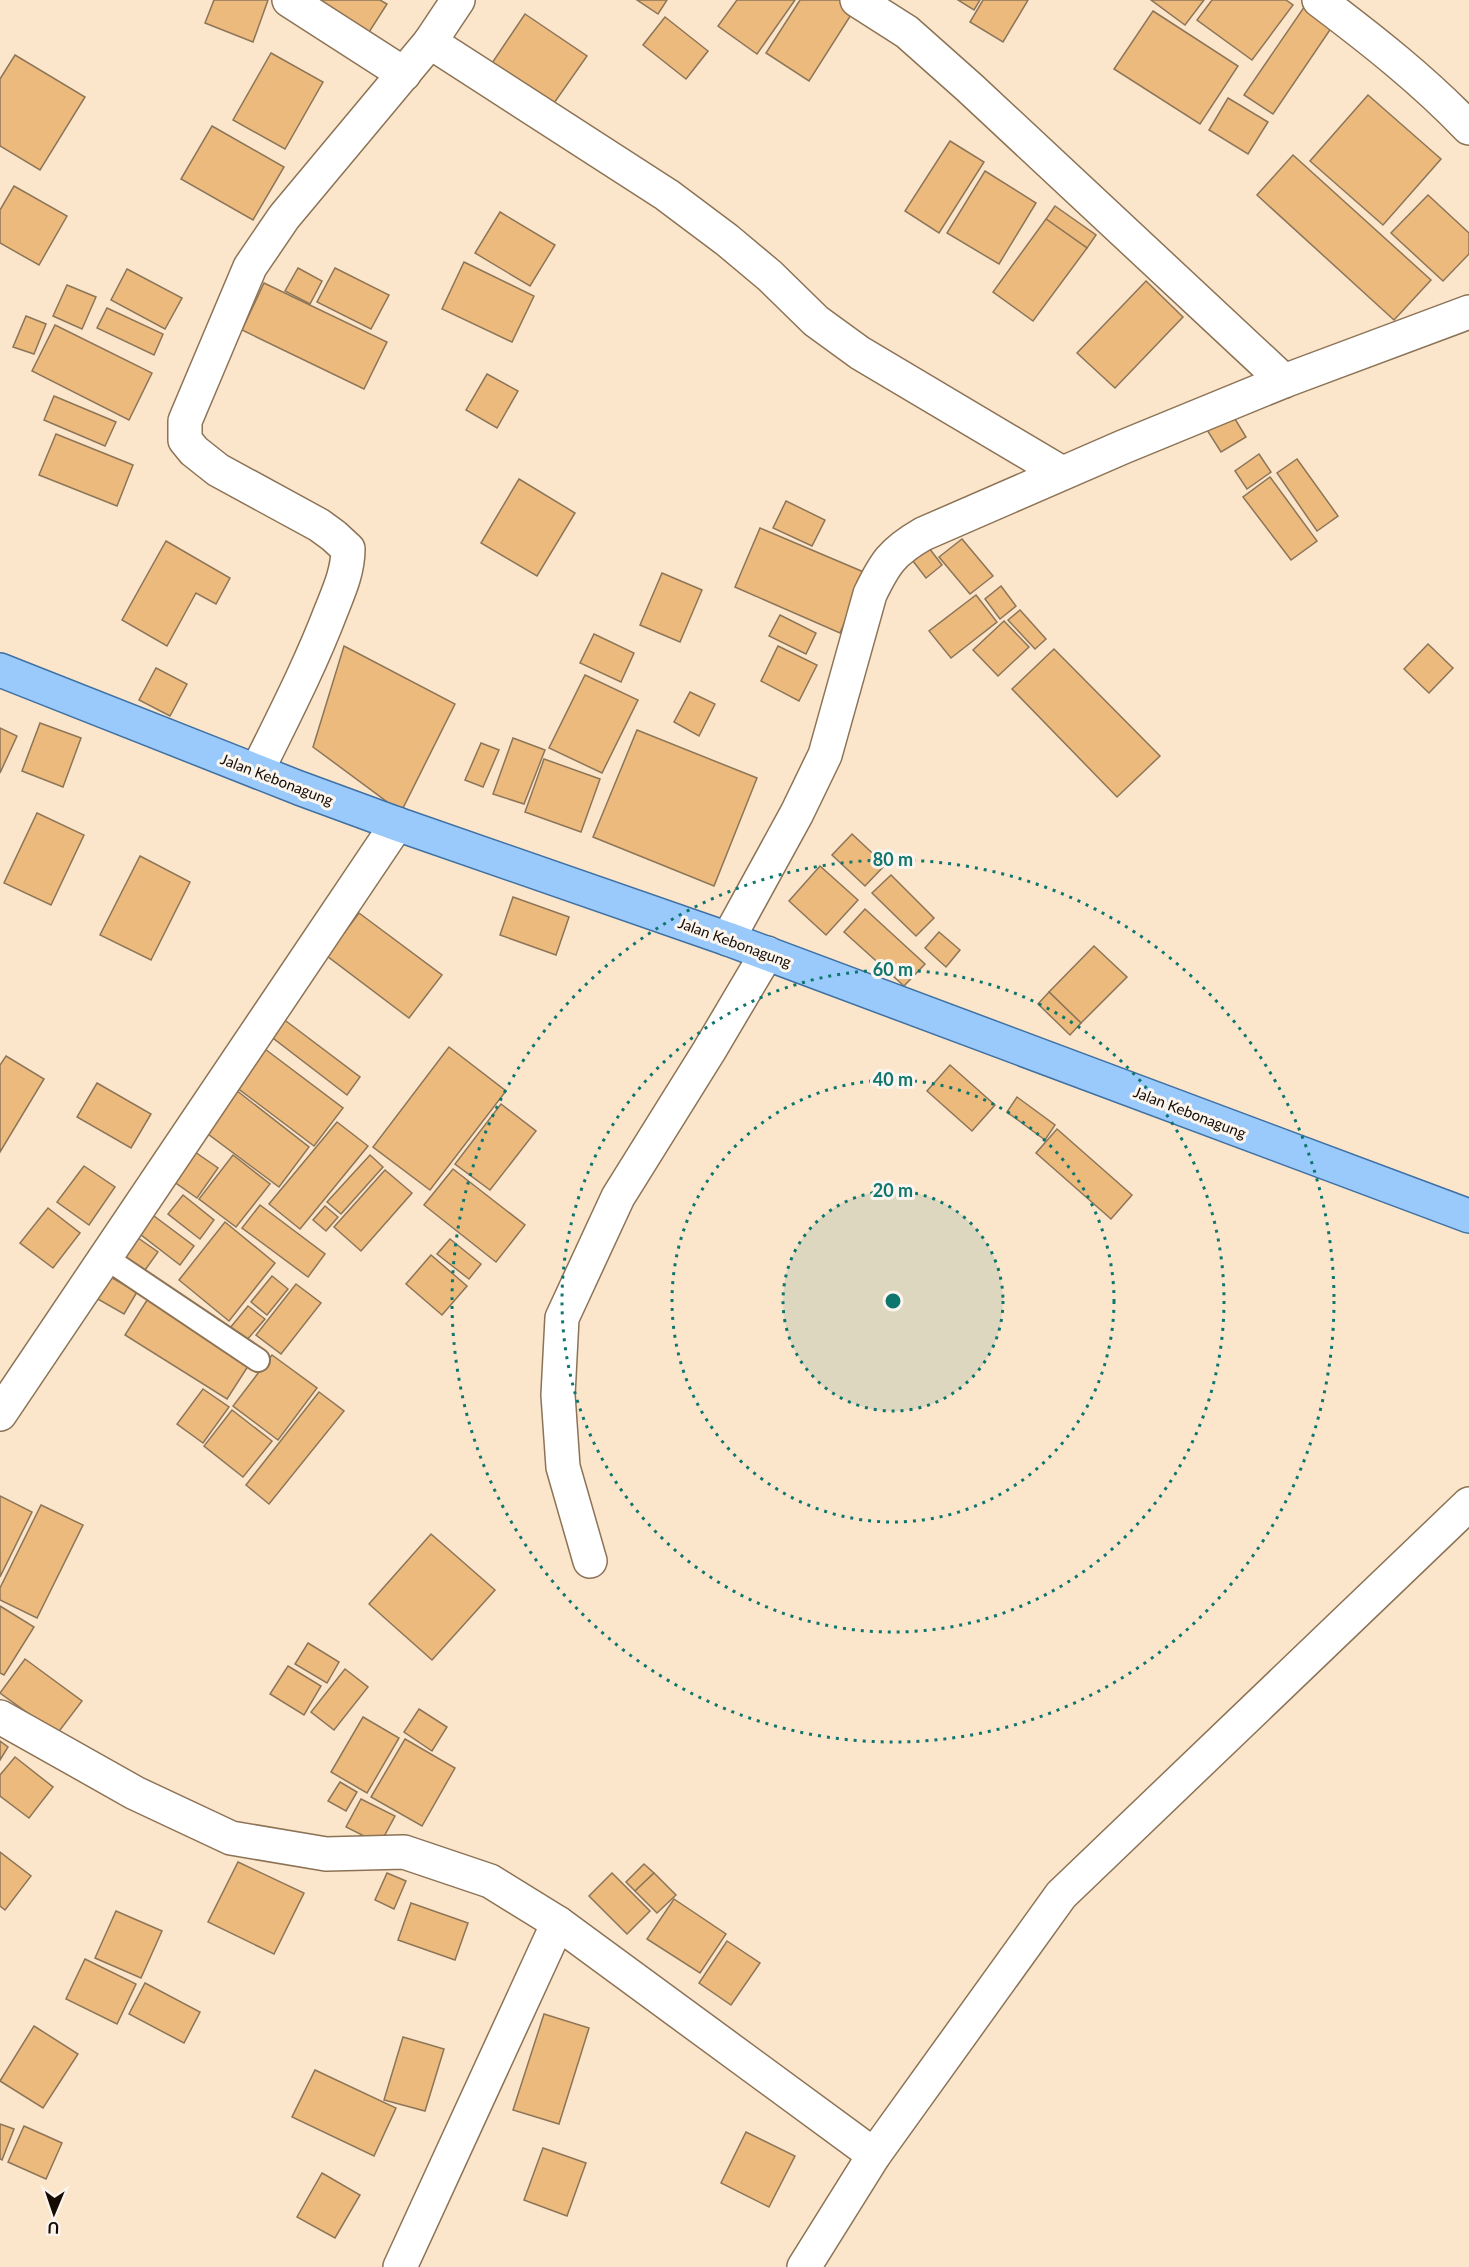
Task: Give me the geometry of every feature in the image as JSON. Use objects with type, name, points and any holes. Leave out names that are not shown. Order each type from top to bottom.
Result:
[{"type":"main road","name":"Jalan Kebonagung","points":[[0,670],[397,824],[767,953],[1469,1216]]},
{"type":"street","points":[[289,0],[404,74]]},
{"type":"street","points":[[257,771],[320,641],[342,582],[347,565],[348,549],[319,525],[208,463],[185,440],[185,421],[250,267],[284,217],[430,42],[458,0]]},
{"type":"street","points":[[857,0],[907,32],[970,88],[1284,381]]},
{"type":"street","points":[[1319,0],[1403,65],[1435,93],[1469,128]]},
{"type":"street","points":[[430,42],[667,195],[727,240],[770,276],[816,321],[860,353],[1062,473]]},
{"type":"street","points":[[728,939],[797,813],[825,755],[870,594],[880,572],[900,547],[923,534],[1062,473],[1284,381],[1469,312]]},
{"type":"street","points":[[3,1403],[106,1258],[397,824]]},
{"type":"street","points":[[590,1561],[563,1467],[558,1395],[562,1318],[618,1197],[767,953]]},
{"type":"street","points":[[804,2267],[874,2155],[1061,1894],[1469,1504]]},
{"type":"street","points":[[0,1717],[135,1793],[231,1838],[326,1854],[404,1852],[490,1881],[558,1923],[874,2155]]},
{"type":"street","points":[[400,2267],[558,1923]]},
{"type":"lane","points":[[106,1258],[258,1360]]},
{"type":"building","points":[[214,0],[268,0],[253,42],[205,23]]},
{"type":"building","points":[[298,0],[380,0],[387,4],[364,40]]},
{"type":"building","points":[[637,0],[667,0],[658,14]]},
{"type":"building","points":[[737,0],[795,0],[757,54],[718,26]]},
{"type":"building","points":[[800,0],[846,0],[856,7],[809,81],[766,53]]},
{"type":"building","points":[[958,0],[980,0],[974,10]]},
{"type":"building","points":[[983,0],[1028,0],[1003,42],[970,22]]},
{"type":"building","points":[[1151,0],[1204,0],[1185,25]]},
{"type":"building","points":[[1212,0],[1286,0],[1293,5],[1252,60],[1197,20]]},
{"type":"building","points":[[1309,0],[1338,18],[1273,114],[1244,95]]},
{"type":"building","points":[[1153,11],[1238,66],[1200,124],[1114,69]]},
{"type":"building","points":[[525,14],[587,56],[545,116],[484,75]]},
{"type":"building","points":[[665,17],[708,51],[686,79],[643,45]]},
{"type":"building","points":[[271,53],[323,82],[285,149],[233,120]]},
{"type":"building","points":[[15,55],[85,97],[40,170],[0,146],[0,79]]},
{"type":"building","points":[[1368,95],[1441,159],[1383,225],[1310,161]]},
{"type":"building","points":[[1228,98],[1268,122],[1248,154],[1209,130]]},
{"type":"building","points":[[212,126],[284,167],[253,220],[181,179]]},
{"type":"building","points":[[950,141],[984,162],[939,233],[905,211]]},
{"type":"building","points":[[1293,155],[1431,280],[1394,320],[1257,195]]},
{"type":"building","points":[[985,171],[1036,203],[999,264],[947,233]]},
{"type":"building","points":[[14,186],[67,216],[39,265],[0,243],[0,210]]},
{"type":"building","points":[[1428,195],[1469,233],[1469,254],[1443,281],[1391,233]]},
{"type":"building","points":[[1055,206],[1096,235],[1087,248],[1046,219]]},
{"type":"building","points":[[500,212],[555,245],[530,286],[475,253]]},
{"type":"building","points":[[1046,219],[1087,248],[1033,321],[993,292]]},
{"type":"building","points":[[464,262],[534,296],[512,342],[442,309]]},
{"type":"building","points":[[298,268],[322,281],[310,304],[285,291]]},
{"type":"building","points":[[335,268],[389,295],[371,329],[317,302]]},
{"type":"building","points":[[127,269],[182,298],[165,329],[111,300]]},
{"type":"building","points":[[1146,281],[1183,317],[1115,388],[1077,353]]},
{"type":"building","points":[[264,283],[387,342],[364,389],[242,330]]},
{"type":"building","points":[[67,285],[96,297],[82,329],[53,316]]},
{"type":"building","points":[[107,308],[163,334],[154,355],[97,328]]},
{"type":"building","points":[[26,316],[46,324],[34,354],[13,347]]},
{"type":"building","points":[[55,325],[152,373],[129,420],[32,371]]},
{"type":"building","points":[[487,374],[518,391],[497,428],[466,410]]},
{"type":"building","points":[[54,396],[116,422],[105,446],[44,420]]},
{"type":"building","points":[[1227,406],[1246,437],[1221,452],[1202,422]]},
{"type":"building","points":[[56,434],[133,465],[117,506],[39,475]]},
{"type":"building","points":[[1259,454],[1271,472],[1247,489],[1235,471]]},
{"type":"building","points":[[1297,459],[1338,516],[1317,531],[1277,473]]},
{"type":"building","points":[[1270,477],[1317,541],[1291,560],[1243,497]]},
{"type":"building","points":[[519,479],[575,513],[537,576],[481,543]]},
{"type":"building","points":[[786,501],[825,520],[812,546],[773,528]]},
{"type":"building","points":[[760,528],[866,573],[840,633],[735,587]]},
{"type":"building","points":[[962,539],[993,576],[970,594],[939,557]]},
{"type":"building","points":[[166,541],[230,578],[216,604],[196,593],[167,646],[122,620]]},
{"type":"building","points":[[929,548],[942,565],[926,578],[913,561]]},
{"type":"building","points":[[662,573],[702,590],[680,642],[640,625]]},
{"type":"building","points":[[1001,586],[1016,606],[1000,619],[985,599]]},
{"type":"building","points":[[976,595],[997,622],[951,658],[929,631]]},
{"type":"building","points":[[1020,610],[1046,639],[1035,649],[1008,620]]},
{"type":"building","points":[[780,615],[816,633],[806,654],[769,636]]},
{"type":"building","points":[[1004,621],[1029,647],[998,676],[973,650]]},
{"type":"building","points":[[594,634],[634,653],[621,682],[580,663]]},
{"type":"building","points":[[1428,644],[1453,668],[1429,693],[1404,669]]},
{"type":"building","points":[[344,646],[455,704],[401,812],[313,747]]},
{"type":"building","points":[[778,646],[817,665],[799,701],[761,681]]},
{"type":"building","points":[[1054,649],[1160,756],[1117,797],[1012,689]]},
{"type":"building","points":[[156,668],[187,684],[170,716],[139,700]]},
{"type":"building","points":[[585,675],[638,700],[602,773],[549,748]]},
{"type":"building","points":[[690,692],[715,704],[699,736],[674,722]]},
{"type":"building","points":[[40,723],[81,738],[63,787],[22,771]]},
{"type":"building","points":[[0,728],[17,736],[0,773]]},
{"type":"building","points":[[637,730],[757,778],[714,886],[593,837]]},
{"type":"building","points":[[513,738],[545,750],[524,804],[493,794]]},
{"type":"building","points":[[481,743],[499,750],[483,787],[465,780]]},
{"type":"building","points":[[544,759],[600,779],[581,832],[525,812]]},
{"type":"building","points":[[37,813],[84,835],[51,905],[4,883]]},
{"type":"building","points":[[852,834],[885,865],[865,886],[832,855]]},
{"type":"building","points":[[140,856],[190,882],[151,960],[100,935]]},
{"type":"building","points":[[820,866],[858,900],[826,935],[789,901]]},
{"type":"building","points":[[891,875],[934,918],[916,936],[872,893]]},
{"type":"building","points":[[513,897],[569,917],[556,955],[500,935]]},
{"type":"building","points":[[865,909],[925,964],[904,986],[844,932]]},
{"type":"building","points":[[359,913],[442,975],[409,1018],[327,956]]},
{"type":"building","points":[[939,932],[960,950],[946,967],[925,948]]},
{"type":"building","points":[[1094,946],[1127,977],[1081,1023],[1049,992]]},
{"type":"building","points":[[1049,992],[1081,1023],[1070,1035],[1038,1004]]},
{"type":"building","points":[[282,1018],[360,1077],[347,1095],[269,1035]]},
{"type":"building","points":[[257,1043],[343,1108],[314,1146],[228,1081]]},
{"type":"building","points":[[449,1047],[506,1091],[430,1190],[373,1147]]},
{"type":"building","points":[[6,1056],[44,1079],[0,1152],[0,1065]]},
{"type":"building","points":[[950,1065],[995,1105],[972,1131],[927,1091]]},
{"type":"building","points":[[97,1083],[151,1114],[131,1148],[77,1117]]},
{"type":"building","points":[[236,1090],[309,1147],[279,1187],[204,1131]]},
{"type":"building","points":[[1017,1097],[1055,1125],[1045,1140],[1007,1112]]},
{"type":"building","points":[[501,1104],[536,1131],[490,1190],[455,1164]]},
{"type":"building","points":[[337,1122],[368,1146],[300,1229],[269,1204]]},
{"type":"building","points":[[1057,1129],[1132,1195],[1111,1219],[1036,1153]]},
{"type":"building","points":[[195,1152],[218,1168],[197,1198],[173,1181]]},
{"type":"building","points":[[233,1155],[270,1184],[236,1227],[199,1199]]},
{"type":"building","points":[[370,1155],[383,1167],[341,1214],[327,1202]]},
{"type":"building","points":[[84,1166],[115,1187],[89,1225],[57,1202]]},
{"type":"building","points":[[453,1169],[525,1225],[496,1262],[424,1205]]},
{"type":"building","points":[[385,1170],[412,1193],[361,1251],[334,1227]]},
{"type":"building","points":[[183,1195],[214,1220],[200,1239],[168,1214]]},
{"type":"building","points":[[260,1205],[325,1254],[308,1277],[242,1228]]},
{"type":"building","points":[[325,1206],[338,1217],[326,1231],[313,1220]]},
{"type":"building","points":[[48,1208],[80,1233],[53,1268],[20,1243]]},
{"type":"building","points":[[150,1213],[194,1246],[180,1265],[136,1231]]},
{"type":"building","points":[[225,1222],[275,1263],[229,1321],[179,1280]]},
{"type":"building","points":[[131,1233],[158,1252],[140,1277],[113,1259]]},
{"type":"building","points":[[450,1239],[481,1264],[469,1279],[437,1254]]},
{"type":"building","points":[[431,1255],[467,1286],[442,1315],[406,1284]]},
{"type":"building","points":[[109,1276],[137,1292],[124,1314],[96,1298]]},
{"type":"building","points":[[272,1276],[288,1289],[267,1315],[251,1302]]},
{"type":"building","points":[[296,1284],[321,1303],[281,1354],[256,1335]]},
{"type":"building","points":[[149,1297],[252,1360],[227,1399],[125,1335]]},
{"type":"building","points":[[248,1306],[265,1319],[246,1341],[230,1328]]},
{"type":"building","points":[[272,1355],[317,1388],[278,1440],[233,1406]]},
{"type":"building","points":[[203,1389],[229,1407],[203,1443],[177,1424]]},
{"type":"building","points":[[319,1392],[344,1411],[269,1504],[246,1485]]},
{"type":"building","points":[[232,1410],[272,1441],[243,1477],[204,1446]]},
{"type":"building","points":[[0,1496],[32,1512],[0,1577]]},
{"type":"building","points":[[41,1505],[83,1525],[37,1618],[0,1600],[0,1588]]},
{"type":"building","points":[[431,1534],[495,1590],[432,1660],[369,1604]]},
{"type":"building","points":[[0,1606],[34,1627],[4,1675],[0,1673]]},
{"type":"building","points":[[308,1643],[339,1662],[327,1683],[295,1664]]},
{"type":"building","points":[[25,1659],[82,1701],[57,1734],[0,1693]]},
{"type":"building","points":[[288,1666],[321,1686],[304,1715],[270,1694]]},
{"type":"building","points":[[345,1669],[368,1687],[334,1730],[311,1712]]},
{"type":"building","points":[[419,1709],[447,1727],[432,1751],[404,1732]]},
{"type":"building","points":[[363,1717],[399,1738],[367,1793],[331,1772]]},
{"type":"building","points":[[405,1739],[455,1768],[422,1826],[371,1797]]},
{"type":"building","points":[[0,1741],[8,1747],[0,1760]]},
{"type":"building","points":[[15,1757],[53,1787],[29,1818],[0,1796],[0,1775]]},
{"type":"building","points":[[340,1782],[357,1792],[346,1811],[328,1801]]},
{"type":"building","points":[[361,1799],[395,1816],[380,1844],[346,1827]]},
{"type":"building","points":[[0,1852],[31,1876],[5,1910],[0,1906]]},
{"type":"building","points":[[238,1862],[304,1893],[274,1954],[208,1922]]},
{"type":"building","points":[[644,1864],[654,1873],[635,1891],[626,1882]]},
{"type":"building","points":[[387,1873],[406,1881],[394,1909],[375,1900]]},
{"type":"building","points":[[612,1873],[650,1911],[627,1934],[589,1896]]},
{"type":"building","points":[[654,1873],[676,1895],[657,1913],[635,1891]]},
{"type":"building","points":[[674,1899],[726,1934],[700,1973],[647,1939]]},
{"type":"building","points":[[411,1903],[468,1923],[455,1960],[398,1940]]},
{"type":"building","points":[[116,1911],[162,1931],[141,1978],[95,1958]]},
{"type":"building","points":[[727,1941],[760,1963],[731,2005],[699,1983]]},
{"type":"building","points":[[85,1959],[136,1984],[117,2024],[66,1999]]},
{"type":"building","points":[[145,1983],[200,2012],[184,2043],[129,2014]]},
{"type":"building","points":[[544,2014],[589,2028],[559,2124],[513,2110]]},
{"type":"building","points":[[34,2026],[78,2054],[43,2108],[0,2081]]},
{"type":"building","points":[[403,2037],[444,2049],[425,2111],[384,2100]]},
{"type":"building","points":[[315,2070],[396,2108],[374,2156],[292,2117]]},
{"type":"building","points":[[0,2124],[14,2129],[2,2160],[0,2159]]},
{"type":"building","points":[[24,2126],[62,2143],[46,2179],[8,2162]]},
{"type":"building","points":[[746,2132],[795,2156],[769,2207],[721,2183]]},
{"type":"building","points":[[543,2148],[586,2163],[567,2216],[524,2200]]},
{"type":"building","points":[[322,2173],[360,2195],[335,2238],[297,2217]]}]
